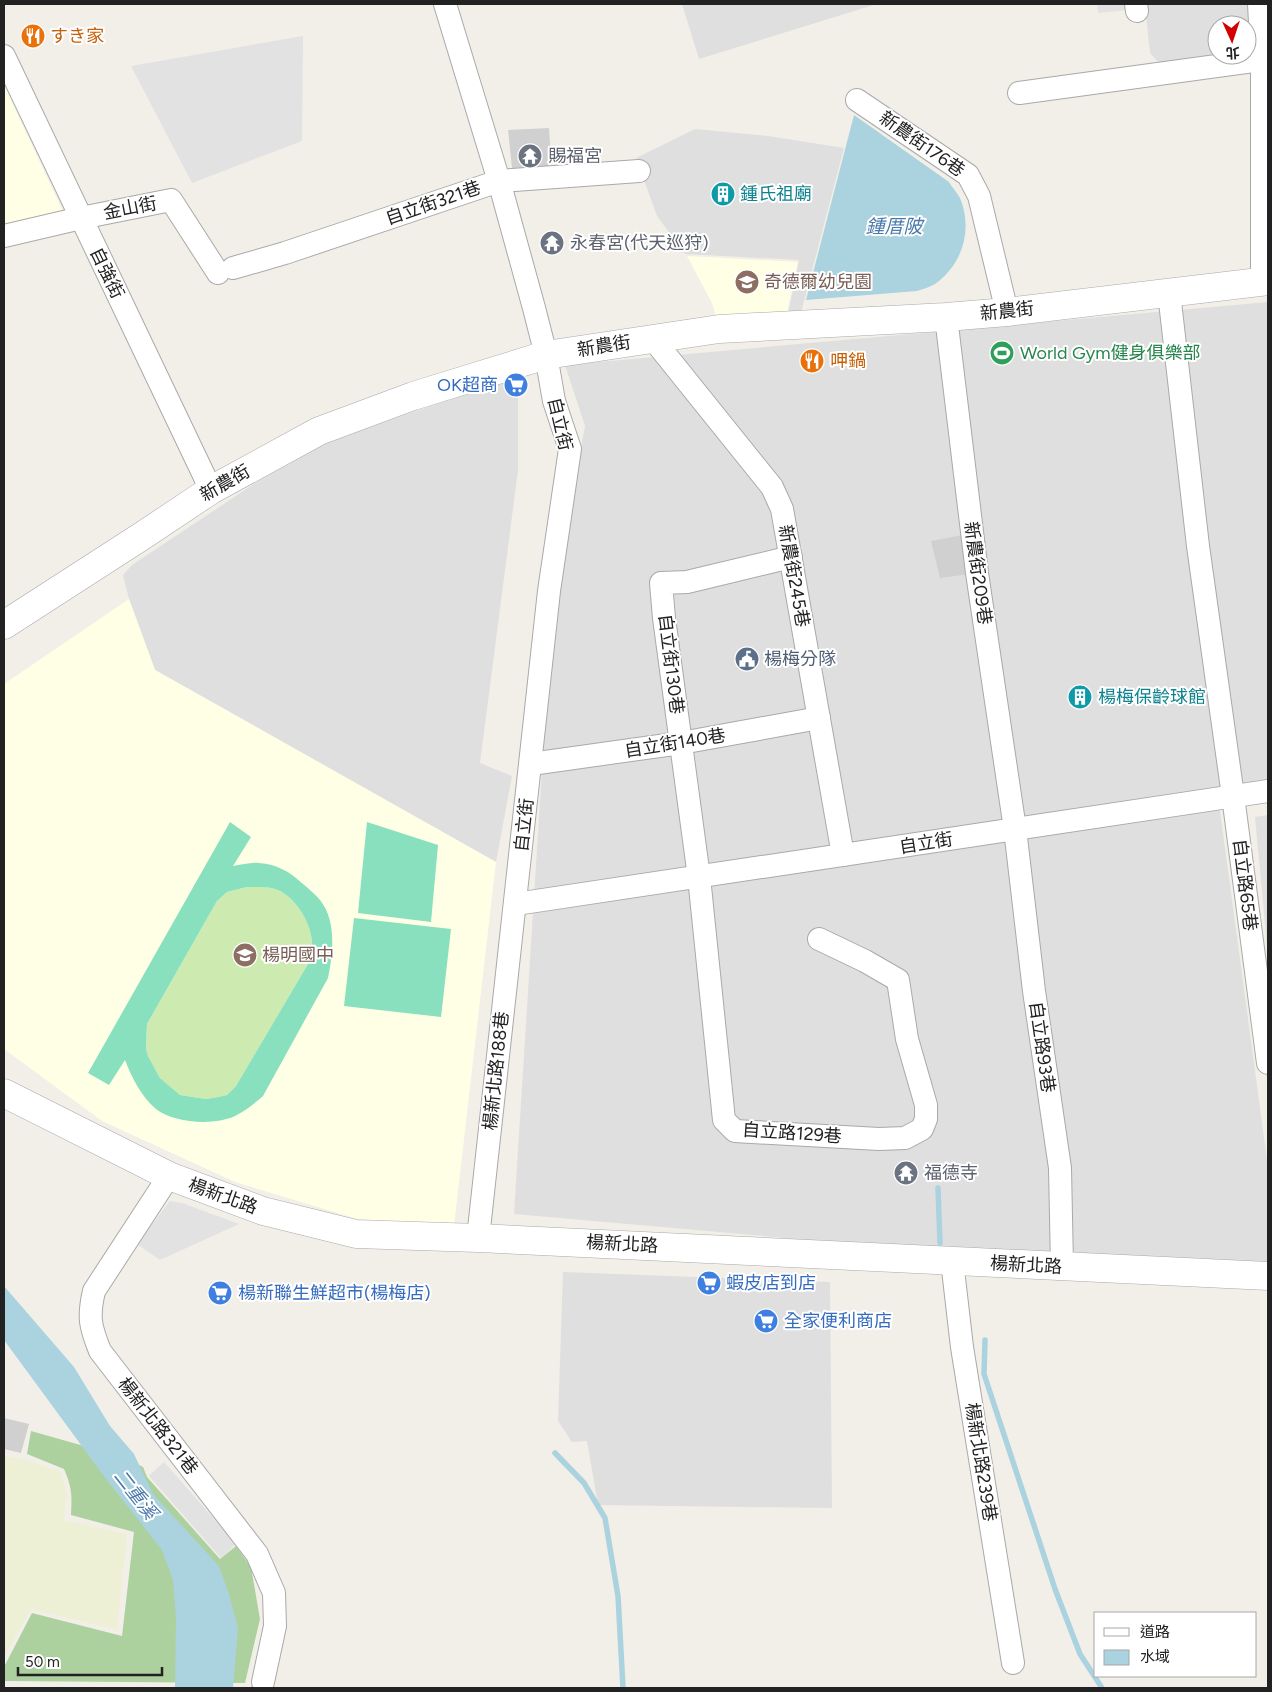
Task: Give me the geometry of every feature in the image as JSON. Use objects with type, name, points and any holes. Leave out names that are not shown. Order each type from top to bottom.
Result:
[{"type":"street","name":"自立街","points":[[445,4],[453,24],[499,181],[546,355],[554,401],[570,449],[549,592],[516,904],[1268,791]]},
{"type":"street","points":[[1259,4],[1265,59],[1265,281]]},
{"type":"street","name":"自強街","points":[[4,56],[211,490]]},
{"type":"street","points":[[1019,93],[1265,59]]},
{"type":"street","name":"新農街176巷","points":[[858,100],[968,175],[979,196],[1007,312]]},
{"type":"street","name":"自立街321巷","points":[[225,271],[286,253],[499,181],[639,171]]},
{"type":"street","name":"金山街","points":[[4,236],[171,200],[225,271]]},
{"type":"street","name":"新農街","points":[[4,625],[211,490],[319,432],[413,396],[546,355],[719,329],[1007,312],[1265,281]]},
{"type":"street","name":"自立路65巷","points":[[1169,293],[1198,546],[1268,1063]]},
{"type":"street","name":"新農街209巷","points":[[946,317],[978,572],[1015,829]]},
{"type":"street","name":"新農街245巷","points":[[653,339],[772,486],[782,509],[843,855]]},
{"type":"street","name":"自立街130巷","points":[[699,877],[664,618],[661,583],[687,582],[791,557]]},
{"type":"street","name":"自立街140巷","points":[[531,764],[681,743],[819,718]]},
{"type":"street","name":"自立路93巷","points":[[1015,829],[1034,991],[1060,1168],[1062,1266]]},
{"type":"street","name":"自立路129巷","points":[[699,877],[724,1120],[735,1131],[879,1139],[906,1138],[922,1129],[926,1119],[926,1105],[907,1039],[898,980],[865,961],[819,939]]},
{"type":"street","name":"楊新北路188巷","points":[[478,1238],[516,904]]},
{"type":"street","name":"楊新北路","points":[[4,1093],[169,1176],[263,1211],[356,1234],[478,1238],[1268,1276]]},
{"type":"street","name":"楊新北路321巷","points":[[169,1176],[94,1290],[90,1310],[91,1329],[100,1351],[257,1554],[274,1593],[275,1626],[264,1682]]},
{"type":"street","name":"楊新北路239巷","points":[[952,1261],[962,1347],[1013,1663]]},
{"type":"shaded area","points":[[682,4],[877,4],[699,59]]},
{"type":"shaded area","points":[[1097,4],[1128,4],[1129,10],[1098,13]]},
{"type":"shaded area","points":[[1145,4],[1247,4],[1248,15],[1207,15],[1207,57],[1160,64],[1150,53]]},
{"type":"shaded area","points":[[303,36],[302,141],[192,183],[131,66]]},
{"type":"shaded area","points":[[4,85],[66,218],[4,233]]},
{"type":"shaded area","points":[[549,128],[552,174],[513,177],[508,130]]},
{"type":"shaded area","points":[[695,129],[768,136],[844,148],[801,313],[788,314],[799,260],[685,254],[657,216],[636,158]]},
{"type":"shaded area","name":"奇德爾幼兒園","points":[[687,256],[798,262],[786,317],[717,319],[712,303]]},
{"type":"shaded area","points":[[1268,302],[1268,791],[1218,796],[1268,1167],[1268,1271],[989,1256],[514,1214],[553,595],[585,426],[565,365]]},
{"type":"shaded area","points":[[527,373],[518,398],[518,470],[480,763],[512,776],[496,862],[155,670],[129,599],[123,575],[132,565],[308,448]]},
{"type":"shaded area","points":[[968,534],[977,573],[940,578],[931,541]]},
{"type":"shaded area","name":"楊明國中","points":[[129,599],[155,670],[496,862],[454,1226],[357,1219],[235,1182],[102,1121],[4,1049],[4,684]]},
{"type":"shaded area","points":[[1268,815],[1268,956],[1255,817]]},
{"type":"shaded area","points":[[170,1201],[182,1203],[239,1224],[160,1260],[137,1244]]},
{"type":"shaded area","points":[[563,1272],[830,1282],[832,1508],[598,1505],[587,1441],[572,1442],[558,1421]]},
{"type":"shaded area","points":[[4,1418],[29,1424],[21,1453],[4,1449]]},
{"type":"shaded area","points":[[4,1456],[26,1460],[61,1472],[67,1494],[64,1520],[127,1534],[117,1630],[31,1609],[4,1657]]},
{"type":"shaded area","points":[[164,1462],[236,1544],[221,1558],[149,1476]]},
{"type":"green space","points":[[230,822],[251,837],[233,866],[256,863],[283,869],[320,900],[329,918],[331,928],[332,948],[328,978],[263,1096],[249,1107],[235,1116],[216,1121],[194,1122],[183,1120],[163,1114],[151,1104],[138,1086],[125,1060],[109,1085],[88,1073]],"holes":[[[247,887],[267,887],[278,890],[298,907],[307,923],[312,941],[308,964],[236,1086],[227,1095],[206,1099],[180,1095],[160,1078],[148,1056],[146,1048],[147,1024],[217,901],[227,892]]]},
{"type":"green space","points":[[367,822],[438,845],[431,922],[358,913]]},
{"type":"green space","points":[[247,887],[267,887],[278,890],[298,907],[307,923],[312,941],[308,964],[236,1086],[227,1095],[206,1099],[180,1095],[160,1078],[148,1056],[146,1048],[147,1024],[217,901],[227,892]]},
{"type":"green space","points":[[354,918],[451,929],[441,1017],[344,1006]]},
{"type":"green space","points":[[31,1431],[123,1457],[143,1467],[147,1477],[220,1559],[236,1546],[251,1567],[260,1619],[245,1683],[4,1681],[4,1667],[32,1613],[122,1636],[134,1532],[71,1515],[71,1491],[64,1469],[27,1454]]},
{"type":"water","name":"鍾厝陂","points":[[854,115],[949,182],[960,198],[964,210],[966,222],[963,245],[959,256],[945,276],[926,288],[917,291],[806,300]]},
{"type":"water","name":"二重溪","points":[[4,1286],[74,1367],[110,1426],[134,1454],[153,1494],[219,1566],[238,1628],[233,1688],[175,1688],[176,1618],[173,1580],[162,1550],[106,1479],[4,1340]]},
{"type":"waterway","points":[[938,1188],[940,1243]]},
{"type":"waterway","points":[[985,1340],[984,1374],[1055,1589],[1080,1654],[1094,1676]]},
{"type":"waterway","points":[[555,1453],[584,1483],[605,1518],[618,1596],[623,1688]]},
{"type":"waterway","points":[[1095,1677],[1102,1688]]},
{"type":"place","name":"すき家","points":[[33,36]]},
{"type":"place","name":"賜福宮","points":[[530,156]]},
{"type":"place","name":"鍾氏祖廟","points":[[723,194]]},
{"type":"place","name":"永春宮(代天巡狩)","points":[[552,243]]},
{"type":"place","name":"奇德爾幼兒園","points":[[747,282]]},
{"type":"place","name":"World Gym健身俱樂部","points":[[1002,353]]},
{"type":"place","name":"呷鍋","points":[[812,361]]},
{"type":"place","name":"OK超商","points":[[516,385]]},
{"type":"place","name":"楊梅分隊","points":[[747,659]]},
{"type":"place","name":"楊梅保齡球館","points":[[1080,697]]},
{"type":"place","name":"楊明國中","points":[[245,955]]},
{"type":"place","name":"福德寺","points":[[906,1173]]},
{"type":"place","name":"蝦皮店到店","points":[[709,1283]]},
{"type":"place","name":"楊新聯生鮮超市(楊梅店)","points":[[220,1293]]},
{"type":"place","name":"全家便利商店","points":[[766,1321]]}]
